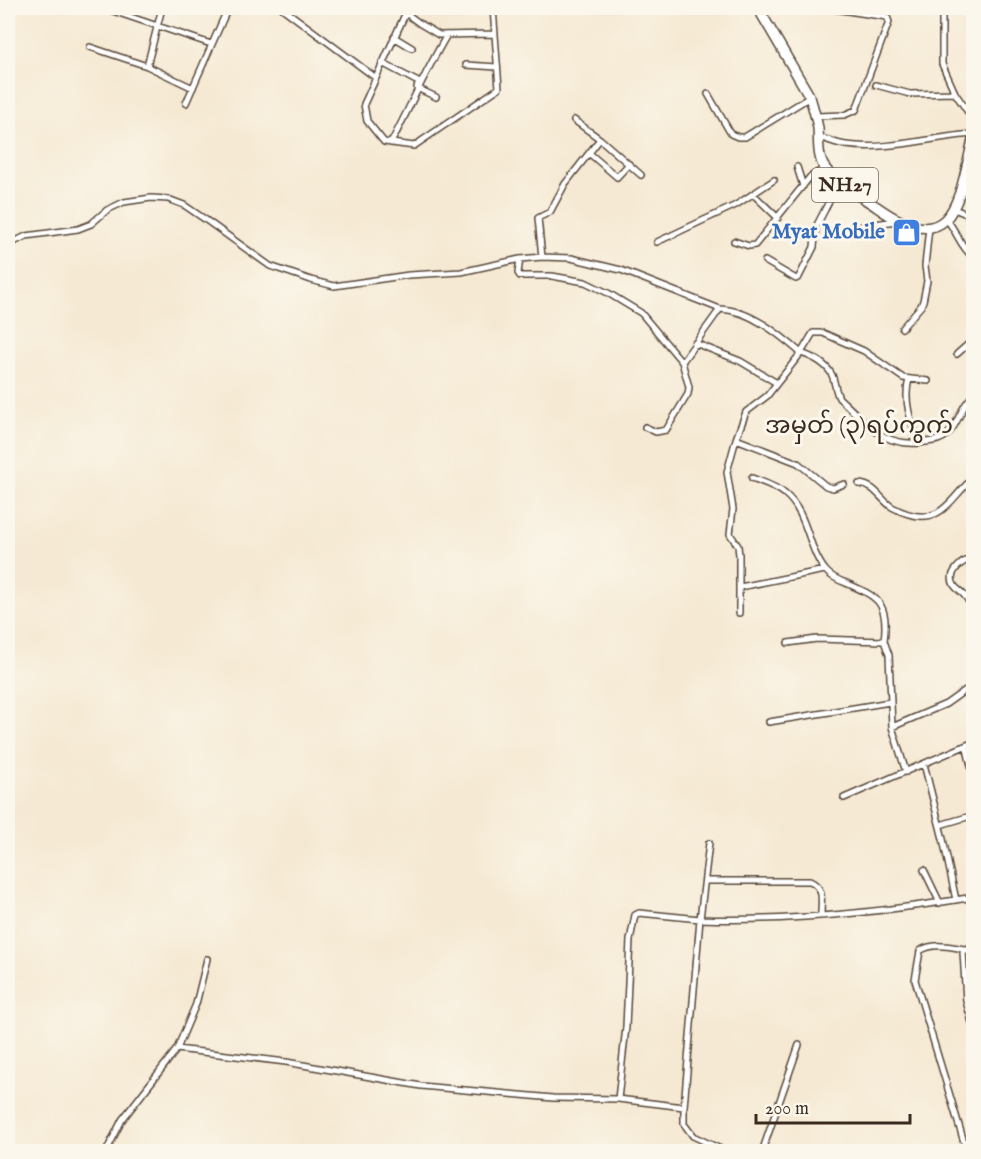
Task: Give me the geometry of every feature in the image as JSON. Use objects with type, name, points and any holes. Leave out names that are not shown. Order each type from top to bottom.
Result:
[{"type":"highway","name":"NH27","points":[[758,8],[810,97],[816,116],[820,151],[825,168],[840,182],[897,221],[921,228],[929,227]]},
{"type":"highway","points":[[929,227],[947,220],[954,209],[974,135]]},
{"type":"street","points":[[104,8],[210,45]]},
{"type":"street","points":[[147,66],[162,8]]},
{"type":"street","points":[[186,103],[228,8]]},
{"type":"street","points":[[282,8],[375,78]]},
{"type":"street","points":[[493,8],[499,88],[414,146],[384,142],[367,121],[364,104],[404,9],[439,35],[494,34]]},
{"type":"street","points":[[816,116],[844,115],[856,110],[889,22],[887,17],[828,8]]},
{"type":"street","points":[[942,8],[942,64],[955,93],[974,121]]},
{"type":"street","points":[[392,143],[420,88],[429,64],[447,35]]},
{"type":"street","points":[[394,37],[412,48]]},
{"type":"street","points":[[90,47],[147,66],[193,88]]},
{"type":"street","points":[[382,63],[418,82],[417,88],[436,97]]},
{"type":"street","points":[[466,65],[497,67]]},
{"type":"street","points":[[876,84],[910,94],[955,93]]},
{"type":"street","points":[[708,94],[731,134],[738,137],[745,137],[810,97]]},
{"type":"street","points":[[574,120],[600,139],[641,175]]},
{"type":"street","points":[[818,136],[845,145],[887,146],[974,135]]},
{"type":"street","points":[[542,257],[538,218],[550,212],[565,184],[600,139]]},
{"type":"street","points":[[589,153],[617,177],[629,165]]},
{"type":"street","points":[[797,167],[803,186]]},
{"type":"street","points":[[734,240],[755,246],[810,177],[825,168]]},
{"type":"street","points":[[657,242],[736,205],[774,180]]},
{"type":"street","points":[[765,261],[796,279],[799,277],[816,241],[816,227],[840,182]]},
{"type":"street","points":[[753,194],[778,218]]},
{"type":"street","points":[[8,245],[26,236],[78,229],[91,224],[107,210],[124,202],[151,198],[168,199],[184,205],[270,266],[334,286],[409,275],[461,272],[520,259],[571,258],[621,270],[720,309],[747,316],[775,332],[801,353],[821,362],[832,375],[835,392],[839,398],[888,440],[902,444],[940,440],[949,433],[966,402],[974,395]]},
{"type":"street","points":[[954,209],[974,217]]},
{"type":"street","points":[[947,220],[956,230],[963,247],[974,258]]},
{"type":"street","points":[[855,228],[897,221]]},
{"type":"street","points":[[902,327],[923,301],[927,281],[925,266],[929,227]]},
{"type":"street","points":[[520,259],[518,273],[520,276],[552,276],[585,282],[608,292],[641,313],[682,362],[689,387],[684,402],[666,430],[656,432],[645,428]]},
{"type":"street","points":[[682,362],[720,309]]},
{"type":"street","points":[[739,613],[738,546],[730,534],[733,509],[728,472],[746,412],[767,396],[801,353],[813,333],[823,333],[864,351],[903,378],[927,381]]},
{"type":"street","points":[[957,354],[974,339]]},
{"type":"street","points":[[695,344],[740,361],[778,382]]},
{"type":"street","points":[[909,379],[906,391],[908,410],[920,443]]},
{"type":"street","points":[[736,440],[798,463],[826,486],[833,488],[844,484]]},
{"type":"street","points":[[752,477],[787,496],[802,516],[825,570],[832,577],[875,597],[885,612],[884,641],[889,655],[892,727],[906,771]]},
{"type":"street","points":[[859,484],[872,488],[892,507],[925,517],[941,511],[974,478]]},
{"type":"street","points":[[974,558],[963,560],[952,578],[954,585],[966,596],[974,611]]},
{"type":"street","points":[[740,587],[825,570]]},
{"type":"street","points":[[788,643],[818,639],[884,641]]},
{"type":"street","points":[[892,727],[946,704],[967,689]]},
{"type":"street","points":[[769,722],[890,702]]},
{"type":"street","points":[[844,798],[970,743],[974,779]]},
{"type":"street","points":[[924,764],[956,900]]},
{"type":"street","points":[[940,825],[974,815]]},
{"type":"street","points":[[709,843],[700,919],[684,1124],[693,1136],[727,1152]]},
{"type":"street","points":[[924,870],[940,903]]},
{"type":"street","points":[[705,881],[810,881],[818,885],[820,889],[821,915]]},
{"type":"street","points":[[618,1099],[626,1027],[630,940],[634,915],[639,913],[738,920],[821,915],[940,903],[974,897]]},
{"type":"street","points":[[967,1152],[915,980],[920,951],[926,946],[965,949],[974,944]]},
{"type":"street","points":[[965,949],[963,952],[966,1001],[974,1030]]},
{"type":"street","points":[[106,1152],[122,1120],[177,1049],[196,1004],[207,959]]},
{"type":"street","points":[[762,1152],[799,1045]]},
{"type":"street","points":[[177,1049],[286,1062],[421,1086],[553,1098],[618,1099],[684,1107]]},
{"type":"place","name":"Myat Mobile","points":[[906,232]]},
{"type":"district","name":"အမှတ် (၃)ရပ်ကွက်","points":[[859,426]]}]
